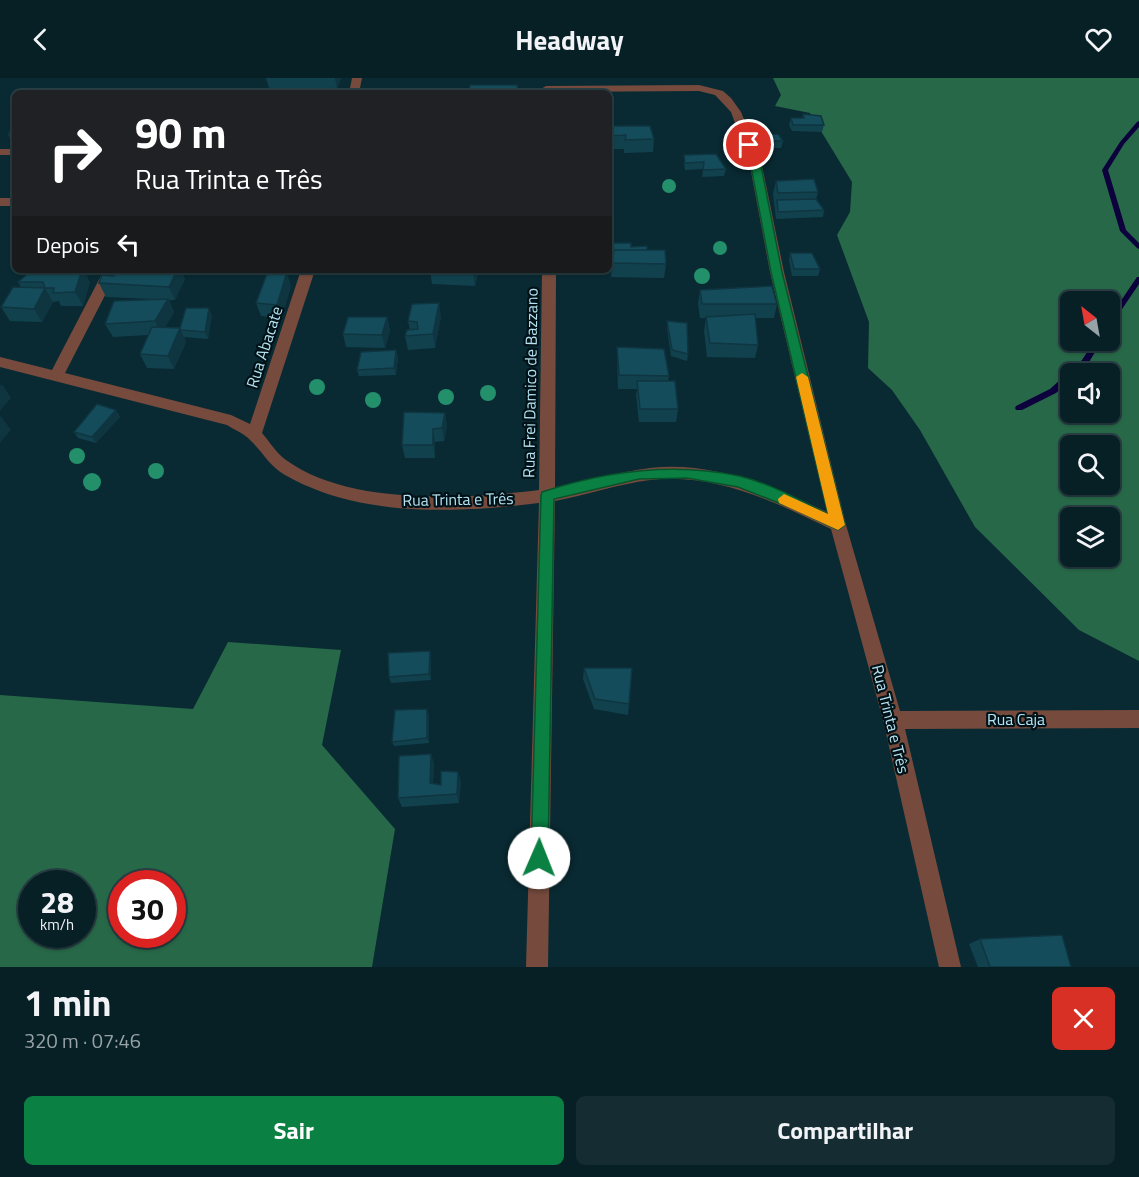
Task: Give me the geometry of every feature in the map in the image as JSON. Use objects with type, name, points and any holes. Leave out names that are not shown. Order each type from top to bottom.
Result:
[{"type":"street","points":[[546,87],[699,88],[720,93],[736,112],[755,161],[777,272],[838,525]]},
{"type":"street","points":[[57,376],[109,273]]},
{"type":"street","name":"Rua Abacate","points":[[254,435],[307,273]]},
{"type":"street","name":"Rua Frei Damico de Bazzano","points":[[537,967],[547,495],[549,273]]},
{"type":"street","name":"Rua Trinta e Três","points":[[0,362],[231,420],[254,435],[274,459],[298,475],[339,490],[398,502],[467,502],[547,495],[639,474],[687,473],[740,482],[794,503],[838,525],[893,720],[950,967]]},
{"type":"street","name":"Rua Caja","points":[[893,720],[1139,719]]},
{"type":"green space","points":[[773,78],[1139,78],[1139,661],[1079,630],[975,527],[920,430],[892,390],[868,368],[869,322],[837,235],[850,212],[852,182],[810,113],[775,106],[781,95]]},
{"type":"green space","points":[[228,642],[341,650],[322,745],[395,829],[372,967],[0,967],[0,695],[193,709]]},
{"type":"building","points":[[470,85],[517,85],[518,90],[469,90]]},
{"type":"building","points":[[803,114],[821,116],[824,125],[793,125],[791,118],[804,118]]},
{"type":"building","points":[[612,126],[650,126],[654,139],[625,140],[626,135],[612,136]]},
{"type":"building","points":[[778,134],[783,141],[769,141],[765,135]]},
{"type":"building","points":[[716,154],[726,169],[703,170],[704,162],[685,163],[684,155]]},
{"type":"building","points":[[814,179],[818,192],[778,193],[776,181]]},
{"type":"building","points":[[816,199],[824,210],[778,212],[777,200]]},
{"type":"building","points":[[613,243],[631,243],[631,247],[647,246],[647,250],[614,250],[613,253]]},
{"type":"building","points":[[614,250],[665,250],[666,264],[612,263]]},
{"type":"building","points":[[790,253],[812,253],[820,269],[794,269]]},
{"type":"building","points":[[28,273],[81,273],[75,292],[53,293],[54,288],[45,288],[43,282],[18,282]]},
{"type":"building","points":[[115,273],[176,273],[169,287],[99,283],[102,275],[114,276]]},
{"type":"building","points":[[267,273],[287,273],[277,305],[256,303]]},
{"type":"building","points":[[772,286],[777,304],[702,304],[700,290]]},
{"type":"building","points":[[13,287],[45,288],[34,309],[1,307]]},
{"type":"building","points":[[168,299],[155,321],[105,324],[114,301]]},
{"type":"building","points":[[439,303],[433,334],[405,336],[407,330],[418,329],[417,322],[408,321],[412,304]]},
{"type":"building","points":[[186,308],[209,308],[205,332],[181,330]]},
{"type":"building","points":[[755,314],[758,345],[710,343],[706,317]]},
{"type":"building","points":[[348,317],[387,317],[382,335],[343,334]]},
{"type":"building","points":[[667,321],[687,323],[688,354],[672,350]]},
{"type":"building","points":[[152,327],[180,328],[168,356],[140,354]]},
{"type":"building","points":[[617,347],[664,349],[669,376],[619,375]]},
{"type":"building","points":[[396,350],[394,368],[357,370],[361,352]]},
{"type":"building","points":[[637,381],[675,381],[678,409],[640,409]]},
{"type":"building","points":[[97,404],[116,410],[92,437],[74,432]]},
{"type":"building","points":[[404,412],[445,413],[442,428],[433,429],[433,445],[402,445]]},
{"type":"building","points":[[430,651],[429,674],[389,677],[388,653]]},
{"type":"building","points":[[584,668],[632,668],[629,704],[595,699]]},
{"type":"building","points":[[427,709],[427,738],[392,742],[395,710]]},
{"type":"building","points":[[431,754],[430,783],[441,785],[441,771],[458,772],[457,794],[398,798],[399,756]]},
{"type":"building","points":[[1062,935],[1071,967],[990,967],[980,939]]},
{"type":"waterway","points":[[1139,123],[1122,143],[1105,170],[1123,231],[1139,247]]},
{"type":"waterway","points":[[1120,307],[1139,279]]},
{"type":"waterway","points":[[1084,363],[1092,351]]},
{"type":"waterway","points":[[1019,408],[1053,391],[1060,385]]},
{"type":"slow traffic","points":[[784,499],[838,525],[802,377]]},
{"type":"route","points":[[539,858],[547,495],[639,474],[687,473],[740,482],[794,503],[838,525],[777,272],[755,161],[749,145]]}]
